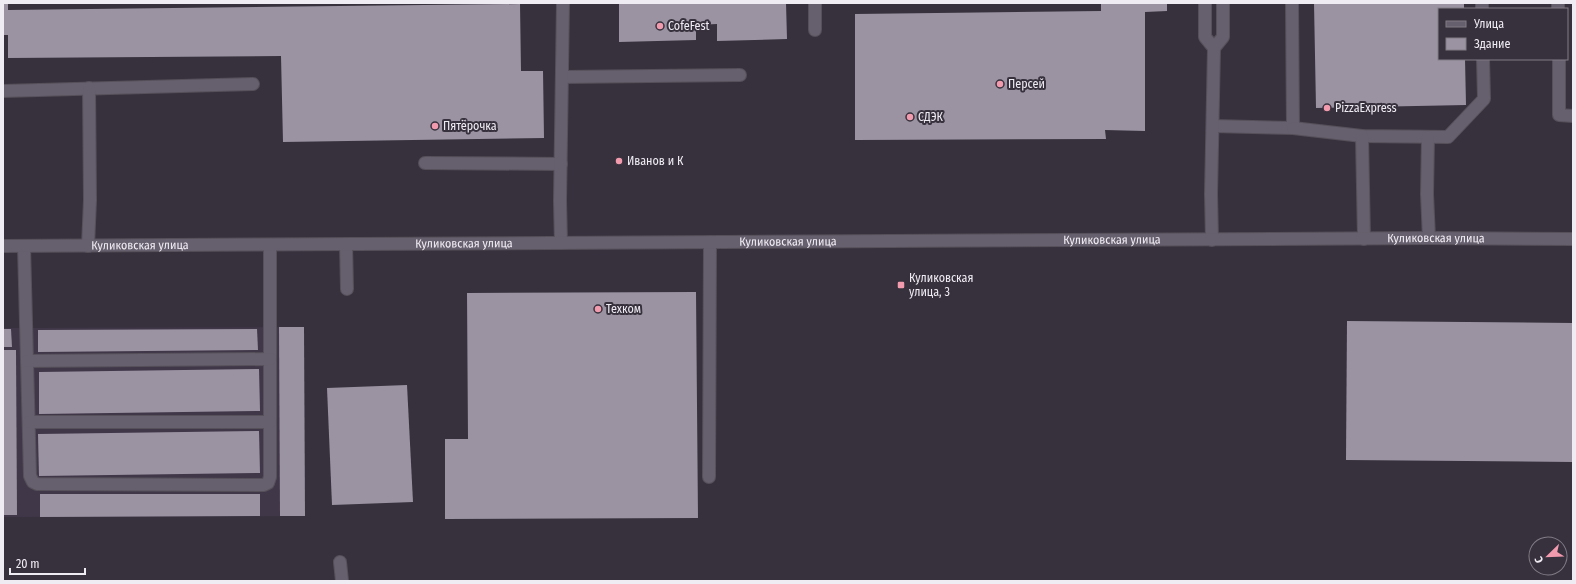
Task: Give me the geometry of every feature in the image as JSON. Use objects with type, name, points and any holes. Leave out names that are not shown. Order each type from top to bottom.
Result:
[{"type":"street","points":[[561,243],[563,3]]},
{"type":"street","points":[[815,3],[815,30]]},
{"type":"street","points":[[1205,3],[1205,37],[1214,48]]},
{"type":"street","points":[[1212,240],[1214,48],[1223,37],[1223,3]]},
{"type":"street","points":[[1292,3],[1293,128]]},
{"type":"street","points":[[1213,126],[1293,128],[1362,136],[1448,137],[1484,100],[1483,60]]},
{"type":"street","points":[[1559,60],[1559,115],[1573,116]]},
{"type":"street","points":[[562,77],[740,75]]},
{"type":"street","points":[[3,91],[254,84]]},
{"type":"street","points":[[88,246],[90,200],[89,88]]},
{"type":"street","points":[[1362,136],[1364,239]]},
{"type":"street","points":[[1428,137],[1427,194],[1429,238]]},
{"type":"street","points":[[425,163],[561,164]]},
{"type":"street","name":"Куликовская улица","points":[[3,246],[1429,238],[1573,239]]},
{"type":"street","points":[[709,477],[710,242]]},
{"type":"street","points":[[346,244],[347,289]]},
{"type":"street","points":[[24,246],[30,476],[33,482],[37,484],[264,484],[268,483],[270,477],[270,245]]},
{"type":"street","points":[[27,361],[270,359]]},
{"type":"street","points":[[29,422],[270,422]]},
{"type":"street","points":[[340,562],[342,581]]},
{"type":"shaded area","points":[[304,327],[305,516],[3,517],[3,328]]},
{"type":"building","points":[[3,3],[8,3],[8,10],[520,4],[521,71],[543,71],[544,138],[283,142],[281,56],[8,58],[8,35],[3,35]]},
{"type":"building","points":[[619,3],[786,3],[787,39],[717,41],[717,24],[696,25],[696,40],[619,42]]},
{"type":"building","name":"Персей","points":[[1101,3],[1167,3],[1167,11],[1145,12],[1145,131],[1105,130],[1106,139],[855,140],[855,14],[1101,11]]},
{"type":"building","points":[[1314,3],[1464,3],[1464,8],[1438,8],[1438,60],[1465,60],[1466,105],[1316,108]]},
{"type":"building","points":[[696,292],[698,518],[445,519],[445,439],[468,439],[467,293]]},
{"type":"building","points":[[1347,321],[1573,323],[1573,462],[1346,460]]},
{"type":"building","points":[[279,327],[304,327],[305,516],[280,516]]},
{"type":"building","points":[[3,329],[11,329],[12,347],[3,347]]},
{"type":"building","points":[[257,329],[258,350],[38,352],[38,330]]},
{"type":"building","points":[[3,350],[16,350],[17,515],[3,515]]},
{"type":"building","points":[[259,369],[260,411],[39,414],[39,372]]},
{"type":"building","points":[[407,385],[413,502],[332,505],[327,388]]},
{"type":"building","points":[[259,431],[260,473],[39,476],[38,434]]},
{"type":"building","points":[[40,494],[260,494],[260,516],[40,517]]},
{"type":"place","name":"CofeFest","points":[[660,26]]},
{"type":"place","name":"Персей","points":[[1000,84]]},
{"type":"place","name":"PizzaExpress","points":[[1327,108]]},
{"type":"place","name":"СДЭК","points":[[910,117]]},
{"type":"place","name":"Пятёрочка","points":[[435,126]]},
{"type":"place","name":"Иванов и К","points":[[619,161]]},
{"type":"place","name":"Куликовская улица, 3","points":[[901,285]]},
{"type":"place","name":"Техком","points":[[598,309]]}]
